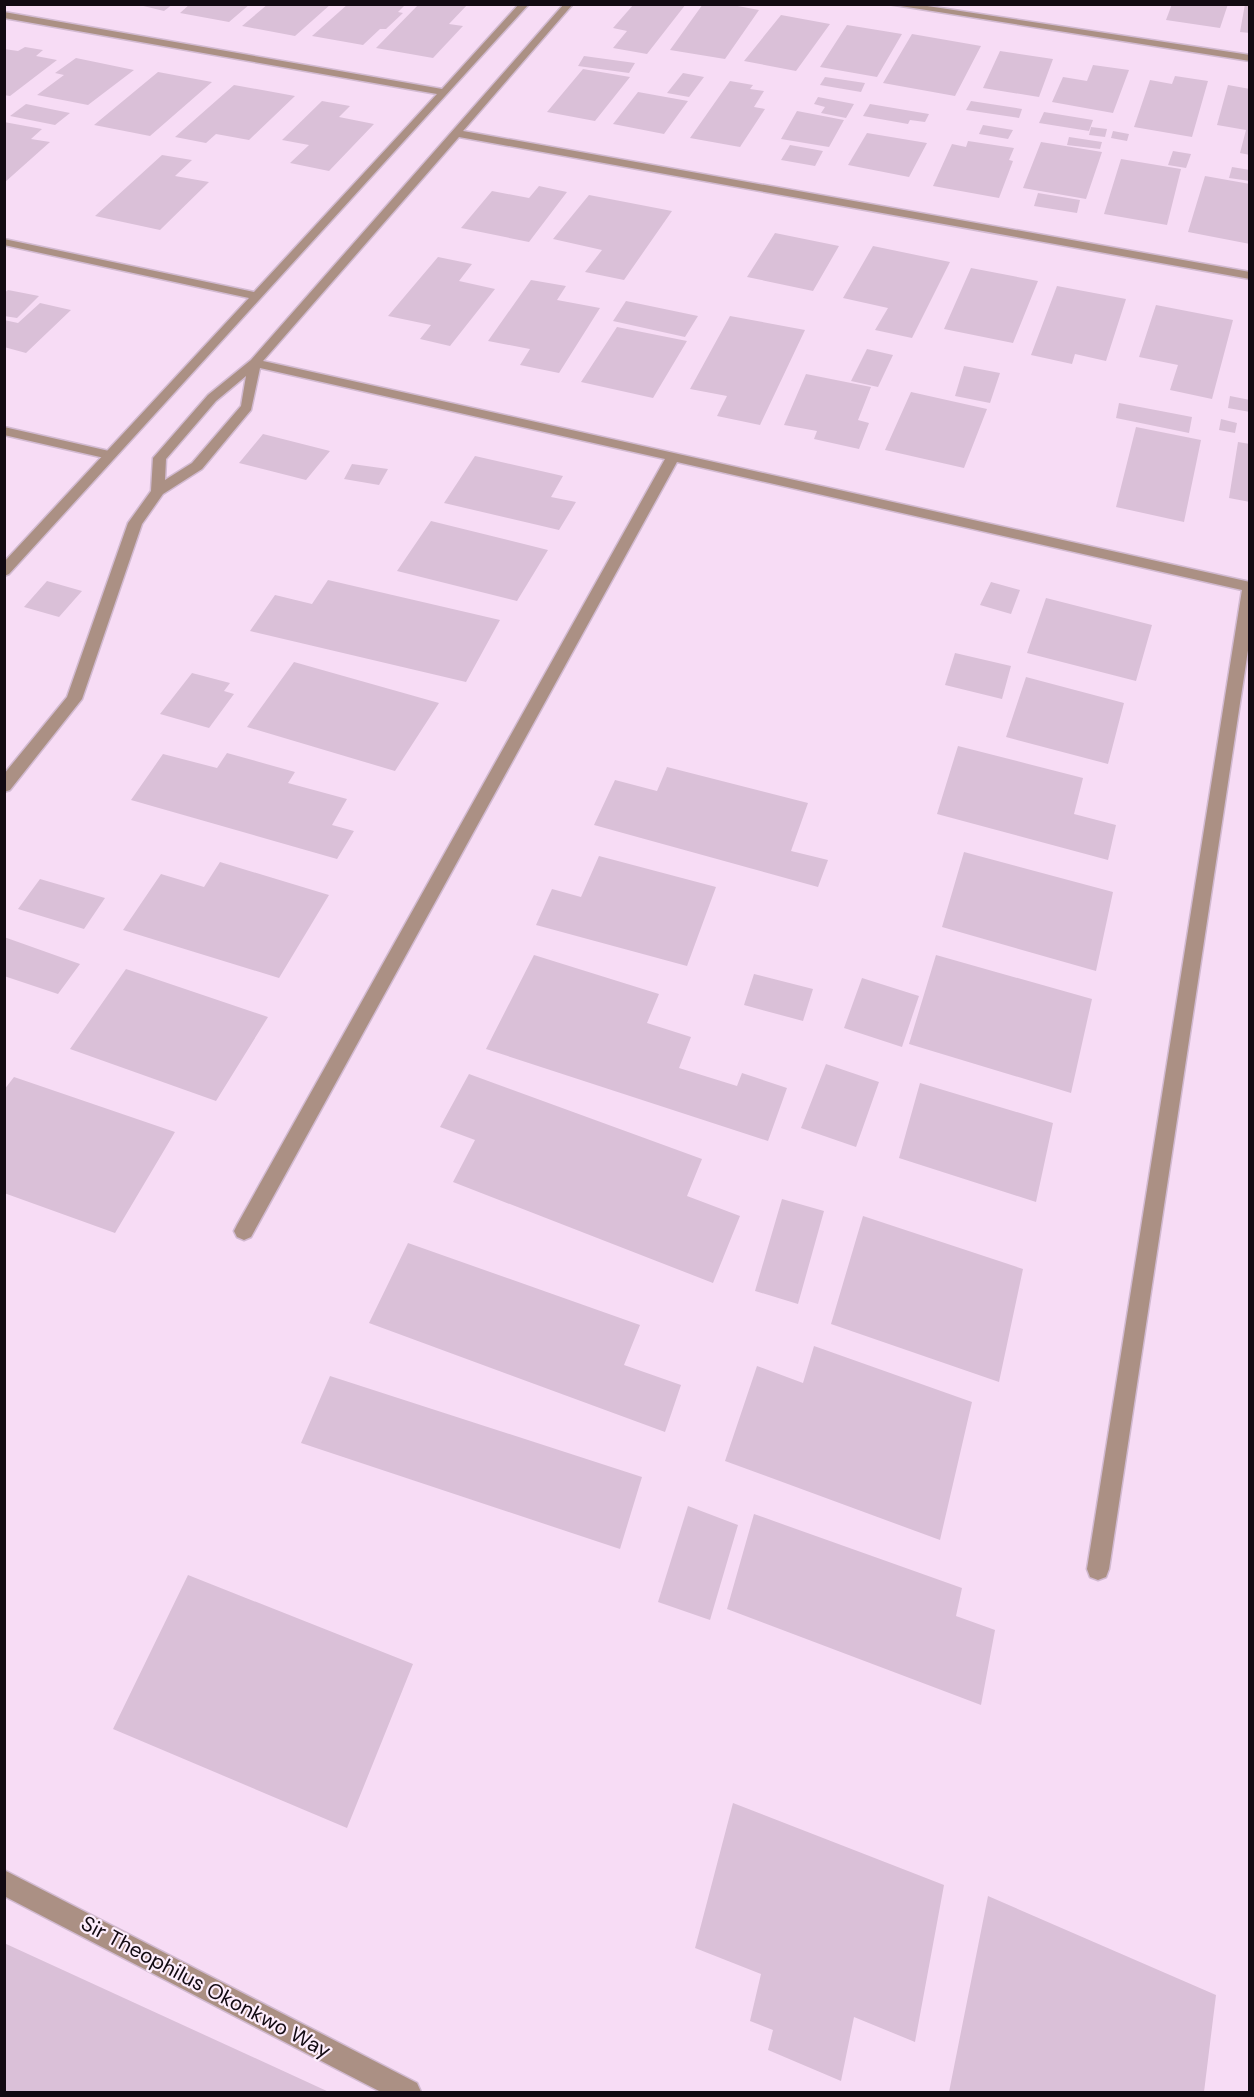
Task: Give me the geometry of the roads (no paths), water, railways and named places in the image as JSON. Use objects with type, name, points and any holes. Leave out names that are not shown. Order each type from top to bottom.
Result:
[{"type":"street","points":[[4,571],[525,4]]},
{"type":"street","points":[[158,491],[160,458],[212,398],[255,363],[568,4]]},
{"type":"street","points":[[892,4],[1250,58]]},
{"type":"street","points":[[4,15],[444,92]]},
{"type":"street","points":[[456,133],[1250,276]]},
{"type":"street","points":[[4,242],[257,296]]},
{"type":"street","points":[[255,363],[1250,587],[1098,1569]]},
{"type":"street","points":[[4,786],[74,699],[135,523],[158,491],[197,466],[247,407],[255,363]]},
{"type":"street","points":[[4,431],[109,455]]},
{"type":"street","points":[[244,1231],[673,457]]},
{"type":"street","name":"Sir Theophilus Okonkwo Way","points":[[4,1882],[408,2092]]}]
